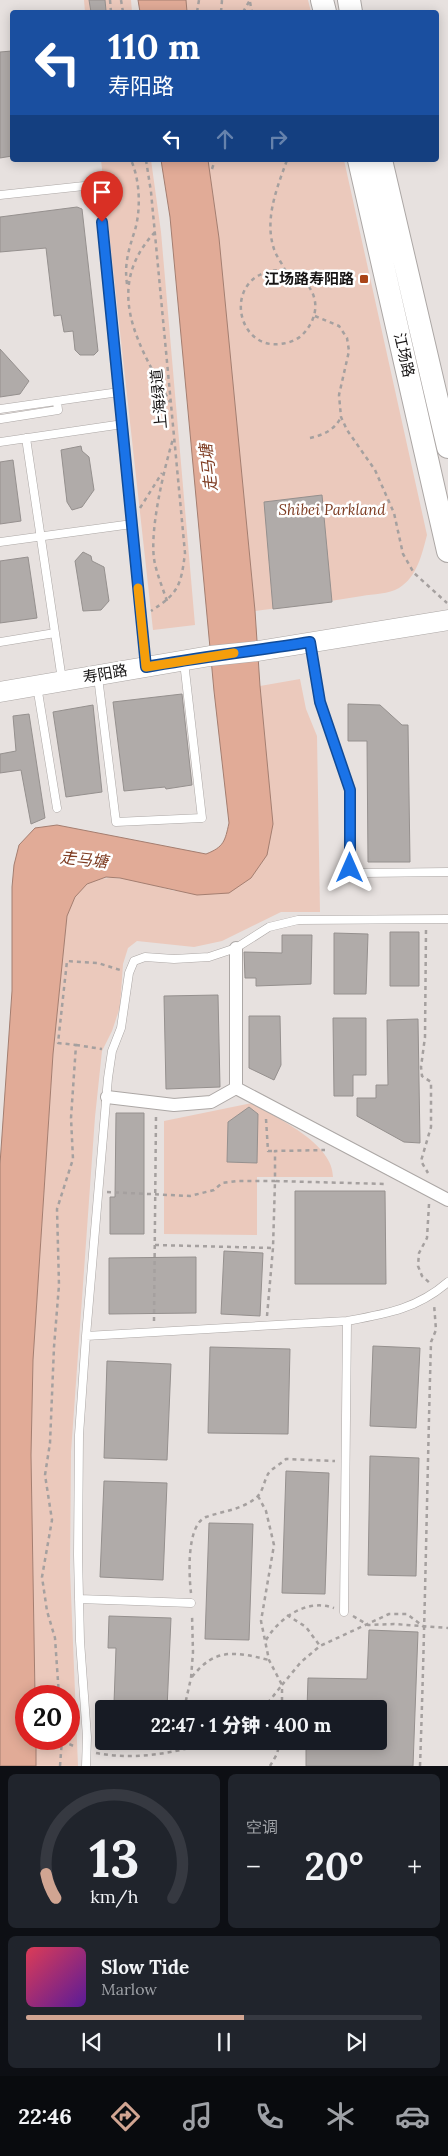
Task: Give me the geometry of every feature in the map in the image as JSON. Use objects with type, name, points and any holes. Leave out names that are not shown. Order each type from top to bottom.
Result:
[{"type":"main road","name":"江场路","points":[[359,162],[448,550]]},
{"type":"main road","name":"江场路","points":[[382,162],[448,447]]},
{"type":"street","name":"寿阳路","points":[[0,692],[184,660],[258,651],[448,620]]},
{"type":"street","points":[[236,948],[236,1088]]},
{"type":"street","points":[[107,1097],[174,1105],[211,1102],[236,1088]]},
{"type":"street","points":[[236,1088],[448,1200]]},
{"type":"lane","points":[[0,195],[84,186],[100,203],[146,667]]},
{"type":"lane","points":[[0,409],[119,392]]},
{"type":"lane","points":[[1,419],[58,410],[57,401]]},
{"type":"lane","points":[[0,442],[123,424]]},
{"type":"lane","points":[[26,438],[62,682]]},
{"type":"lane","points":[[0,542],[132,519]]},
{"type":"lane","points":[[0,642],[55,633]]},
{"type":"lane","points":[[310,642],[320,702],[350,790],[350,868],[356,872],[364,873],[448,872]]},
{"type":"lane","points":[[98,676],[116,822],[202,818],[184,660]]},
{"type":"lane","points":[[37,686],[57,808]]},
{"type":"lane","points":[[86,1766],[87,1737],[79,1599],[79,1435],[98,1192],[112,1051],[124,1014],[130,973],[134,962],[145,957],[174,959],[209,957],[236,948],[269,927],[298,920],[448,919]]},
{"type":"lane","points":[[86,1336],[347,1321],[371,1317],[418,1304],[448,1282]]},
{"type":"lane","points":[[344,1612],[347,1321]]},
{"type":"lane","points":[[79,1599],[192,1604]]},
{"type":"path","points":[[132,162],[139,202],[135,229],[126,257],[129,312],[149,363],[171,403]]},
{"type":"path","name":"上海绿道","points":[[141,618],[168,601],[181,581],[185,553],[155,231],[146,162]]},
{"type":"path","points":[[212,169],[214,162]]},
{"type":"path","points":[[285,270],[274,250],[270,226],[277,186],[286,162]]},
{"type":"path","points":[[128,285],[138,254],[155,231]]},
{"type":"path","points":[[273,269],[285,270],[296,274],[309,286],[316,304],[310,327],[290,343],[277,345],[264,342],[253,336],[245,326],[241,313],[241,301],[245,290],[252,280],[262,273],[273,269]]},
{"type":"path","points":[[314,316],[340,326],[347,338],[349,351],[339,395],[341,417],[347,430],[376,470],[394,513],[404,554],[414,573],[448,604]]},
{"type":"path","points":[[310,438],[319,436],[334,427],[341,417]]},
{"type":"path","points":[[168,601],[155,564],[154,548],[164,470],[174,435]]},
{"type":"path","points":[[132,519],[164,470]]},
{"type":"path","points":[[420,1766],[431,1342],[436,1330],[432,1285],[422,1276],[418,1266],[419,1253],[426,1238],[430,1190],[429,1175],[421,1161],[431,1127],[432,1102],[431,1082],[422,1076],[421,1066],[425,1037],[427,919]]},
{"type":"path","points":[[112,1051],[58,1043],[67,961],[98,963],[130,973]]},
{"type":"path","points":[[58,1685],[55,1638],[47,1611],[42,1576],[52,1520],[45,1475],[50,1443],[54,1346],[59,1285],[58,1209],[73,1159],[71,1118],[76,1045]]},
{"type":"path","points":[[154,1332],[156,1103]]},
{"type":"path","points":[[265,1104],[268,1151],[352,1150]]},
{"type":"path","points":[[266,1327],[273,1248],[274,1151]]},
{"type":"path","points":[[98,1192],[190,1196],[214,1190],[222,1183],[237,1181],[389,1184]]},
{"type":"path","points":[[155,1245],[273,1248]]},
{"type":"path","points":[[186,1700],[191,1678],[193,1652],[190,1555],[194,1531],[204,1518],[237,1509],[258,1496],[269,1473],[286,1459],[345,1462]]},
{"type":"path","points":[[258,1496],[266,1511],[274,1544],[261,1621],[269,1660],[282,1685],[282,1700]]},
{"type":"path","points":[[265,1641],[274,1627],[287,1615],[306,1607],[328,1606],[368,1625],[394,1624],[448,1628]]},
{"type":"path","points":[[270,1700],[301,1662],[320,1646],[389,1614],[407,1614],[425,1627]]},
{"type":"path","points":[[287,1615],[306,1628],[320,1646]]},
{"type":"path","points":[[191,1678],[202,1664],[222,1654],[240,1653],[269,1660]]},
{"type":"path","points":[[80,1749],[86,1752],[140,1757],[182,1750]]},
{"type":"path","points":[[60,1766],[61,1750]]},
{"type":"path","points":[[270,1766],[278,1750]]},
{"type":"green space","points":[[84,0],[131,0],[132,10],[85,10]]},
{"type":"green space","points":[[186,0],[308,0],[310,10],[187,10]]},
{"type":"green space","points":[[101,162],[151,162],[161,232],[195,625],[153,630]]},
{"type":"green space","name":"Shibei Parkland","points":[[208,162],[344,162],[427,535],[421,557],[414,571],[410,578],[399,588],[381,594],[255,611],[219,238]]},
{"type":"green space","points":[[300,679],[306,709],[317,736],[320,912],[281,912],[222,941],[194,947],[137,941],[128,948],[123,964],[120,1007],[112,1031],[102,1051],[95,1117],[71,1452],[70,1570],[75,1685],[35,1685],[31,1455],[33,1360],[53,1054],[67,916],[75,898],[84,887],[95,881],[107,878],[121,878],[175,891],[273,824],[260,686]]},
{"type":"green space","points":[[252,1103],[289,1124],[314,1143],[324,1153],[331,1165],[333,1177],[257,1177],[257,1235],[164,1234],[164,1121]]},
{"type":"green space","points":[[36,1750],[77,1750],[78,1766],[36,1766]]},
{"type":"water","points":[[138,0],[186,0],[187,10],[140,10]]},
{"type":"water","name":"走马塘","points":[[161,162],[208,162],[219,238],[255,611],[273,824],[267,855],[251,878],[229,893],[197,895],[120,878],[106,877],[87,884],[75,897],[67,916],[53,1054],[33,1360],[31,1455],[35,1685],[15,1685],[15,1750],[36,1750],[36,1766],[0,1766],[0,1164],[12,991],[12,887],[14,865],[19,845],[35,828],[57,825],[206,854],[217,849],[223,843],[229,823],[214,691],[170,217]]},
{"type":"building","points":[[89,0],[105,0],[106,10],[91,10]]},
{"type":"building","points":[[10,51],[10,156],[0,158],[0,52]]},
{"type":"building","points":[[77,207],[82,209],[98,351],[94,355],[80,355],[75,350],[73,331],[64,332],[61,315],[54,316],[46,248],[0,252],[0,217]]},
{"type":"building","points":[[0,349],[29,381],[20,394],[0,397]]},
{"type":"building","points":[[81,446],[82,451],[89,457],[94,490],[82,507],[72,510],[67,502],[61,450]]},
{"type":"building","points":[[13,460],[21,521],[0,524],[0,462]]},
{"type":"building","points":[[322,495],[332,602],[273,609],[264,502]]},
{"type":"building","points":[[83,552],[91,556],[92,561],[104,567],[109,601],[101,610],[83,611],[75,561]]},
{"type":"building","points":[[28,557],[37,618],[0,623],[0,561]]},
{"type":"building","points":[[182,694],[192,785],[166,789],[165,787],[124,791],[113,702]]},
{"type":"building","points":[[348,704],[380,705],[402,725],[408,725],[410,862],[368,862],[367,741],[348,741]]},
{"type":"building","points":[[93,705],[102,792],[66,797],[53,712]]},
{"type":"building","points":[[29,714],[45,818],[31,824],[21,770],[0,773],[0,754],[16,751],[13,716]]},
{"type":"building","points":[[390,932],[419,932],[419,986],[390,986]]},
{"type":"building","points":[[334,933],[368,934],[366,994],[334,994]]},
{"type":"building","points":[[282,935],[312,935],[311,984],[256,986],[256,978],[245,978],[244,952],[282,953]]},
{"type":"building","points":[[218,995],[220,1087],[166,1089],[164,996]]},
{"type":"building","points":[[249,1016],[280,1016],[281,1065],[274,1080],[249,1068]]},
{"type":"building","points":[[333,1018],[366,1018],[366,1075],[353,1075],[353,1096],[334,1096]]},
{"type":"building","points":[[418,1019],[420,1143],[404,1142],[357,1116],[357,1098],[376,1098],[376,1085],[388,1085],[387,1020]]},
{"type":"building","points":[[249,1107],[258,1114],[257,1163],[227,1162],[228,1122]]},
{"type":"building","points":[[116,1113],[144,1113],[144,1234],[110,1234],[110,1197],[115,1197]]},
{"type":"building","points":[[295,1191],[385,1191],[386,1284],[295,1284]]},
{"type":"building","points":[[224,1251],[263,1253],[260,1316],[221,1314]]},
{"type":"building","points":[[196,1257],[196,1313],[109,1314],[109,1258]]},
{"type":"building","points":[[373,1346],[420,1348],[416,1428],[370,1426]]},
{"type":"building","points":[[210,1347],[290,1349],[288,1434],[208,1433]]},
{"type":"building","points":[[107,1361],[171,1364],[167,1460],[104,1458]]},
{"type":"building","points":[[370,1456],[419,1458],[416,1576],[368,1575]]},
{"type":"building","points":[[286,1471],[329,1473],[325,1594],[282,1593]]},
{"type":"building","points":[[104,1481],[167,1483],[163,1580],[100,1577]]},
{"type":"building","points":[[209,1523],[253,1524],[249,1640],[205,1639]]},
{"type":"building","points":[[109,1616],[171,1618],[167,1700],[114,1700],[116,1648],[108,1648]]},
{"type":"building","points":[[369,1630],[418,1632],[413,1766],[306,1766],[306,1750],[387,1750],[387,1700],[307,1700],[308,1678],[367,1679]]},
{"type":"slow traffic","points":[[138,588],[146,667],[234,653]]},
{"type":"place","name":"江场路寿阳路","points":[[364,279]]},
{"type":"route","points":[[102,222],[146,667],[310,642],[320,702],[332,742],[350,790],[350,868]]}]
